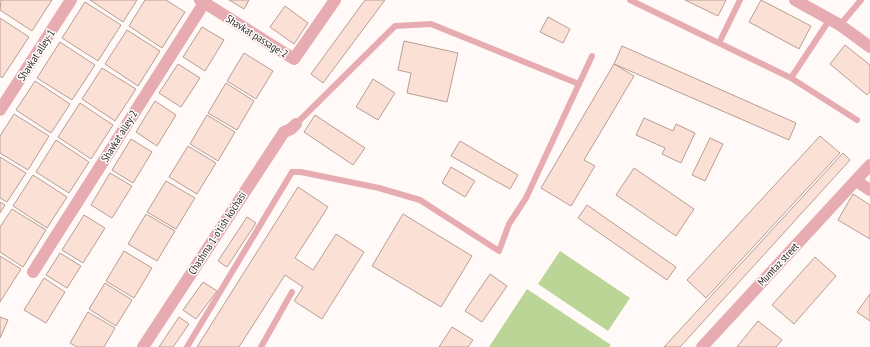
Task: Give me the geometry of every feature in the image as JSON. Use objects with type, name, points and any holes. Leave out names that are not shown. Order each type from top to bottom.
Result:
[{"type":"street","name":"Shavkat alley-1","points":[[0,110],[71,0]]},
{"type":"street","name":"Shavkat passage-2","points":[[203,1],[294,59],[335,0]]},
{"type":"street","points":[[795,0],[840,25],[870,47]]},
{"type":"street","name":"Shavkat alley-2","points":[[33,272],[203,1]]},
{"type":"street","name":"Chashma 1-o'tish ko'chasi","points":[[146,346],[284,132],[291,129],[296,124]]},
{"type":"street","name":"Mumtаz street","points":[[702,347],[856,182],[870,165]]},
{"type":"street","points":[[856,182],[870,190]]},
{"type":"lane","points":[[630,0],[642,3],[719,43],[792,78],[857,120]]},
{"type":"lane","points":[[719,43],[740,0]]},
{"type":"lane","points":[[840,25],[861,0]]},
{"type":"lane","points":[[792,78],[830,19]]},
{"type":"lane","points":[[296,124],[395,26],[431,24],[579,84]]},
{"type":"lane","points":[[188,347],[292,172],[301,172],[379,188],[420,200],[499,251],[509,224],[526,198],[592,56]]},
{"type":"lane","points":[[261,347],[292,292]]},
{"type":"green space","points":[[560,251],[630,298],[608,331],[538,284]]},
{"type":"green space","points":[[527,289],[611,345],[609,347],[489,347]]},
{"type":"building","points":[[1,0],[52,0],[32,31],[0,10]]},
{"type":"building","points":[[90,0],[137,0],[123,22]]},
{"type":"building","points":[[145,0],[166,0],[185,12],[162,48],[129,26]]},
{"type":"building","points":[[229,0],[249,0],[244,9]]},
{"type":"building","points":[[365,0],[385,0],[323,83],[311,74]]},
{"type":"building","points":[[685,0],[726,0],[718,16]]},
{"type":"building","points":[[761,0],[811,26],[799,49],[749,22]]},
{"type":"building","points":[[85,2],[121,25],[98,61],[62,38]]},
{"type":"building","points":[[285,6],[308,23],[294,44],[270,27]]},
{"type":"building","points":[[548,17],[570,29],[563,43],[540,32]]},
{"type":"building","points":[[0,18],[29,37],[2,78],[0,76]]},
{"type":"building","points":[[202,27],[224,40],[205,71],[183,57]]},
{"type":"building","points":[[127,30],[160,51],[138,86],[105,64]]},
{"type":"building","points":[[404,41],[458,53],[447,102],[407,93],[411,73],[398,70]]},
{"type":"building","points":[[60,42],[95,65],[72,100],[37,78]]},
{"type":"building","points":[[845,45],[870,65],[870,92],[867,95],[830,64]]},
{"type":"building","points":[[622,46],[796,123],[789,140],[614,64]]},
{"type":"building","points":[[244,53],[273,71],[256,99],[227,81]]},
{"type":"building","points":[[178,64],[200,78],[181,107],[159,93]]},
{"type":"building","points":[[614,64],[634,76],[584,160],[595,166],[571,206],[541,188]]},
{"type":"building","points":[[102,68],[136,89],[115,121],[82,99]]},
{"type":"building","points":[[373,79],[395,93],[378,120],[356,107]]},
{"type":"building","points":[[35,81],[70,104],[51,133],[16,110]]},
{"type":"building","points":[[226,83],[254,101],[237,130],[208,113]]},
{"type":"building","points":[[155,101],[176,115],[157,146],[136,132]]},
{"type":"building","points":[[80,103],[113,125],[91,159],[58,137]]},
{"type":"building","points":[[14,114],[49,136],[28,170],[0,153],[0,136]]},
{"type":"building","points":[[207,115],[235,132],[218,161],[190,144]]},
{"type":"building","points":[[315,115],[365,148],[353,165],[304,132]]},
{"type":"building","points":[[644,118],[673,131],[676,124],[695,133],[681,163],[662,154],[665,148],[636,135]]},
{"type":"building","points":[[820,136],[840,153],[706,298],[687,280]]},
{"type":"building","points":[[710,138],[723,144],[705,181],[692,175]]},
{"type":"building","points":[[131,139],[152,152],[133,183],[112,170]]},
{"type":"building","points":[[56,140],[89,162],[69,193],[36,172]]},
{"type":"building","points":[[460,141],[518,175],[510,189],[451,156]]},
{"type":"building","points":[[188,146],[216,163],[197,194],[169,177]]},
{"type":"building","points":[[843,153],[850,160],[680,347],[664,347]]},
{"type":"building","points":[[0,157],[26,173],[7,202],[0,198]]},
{"type":"building","points":[[451,167],[475,181],[465,197],[442,183]]},
{"type":"building","points":[[634,168],[694,209],[676,236],[616,195]]},
{"type":"building","points":[[110,173],[132,186],[112,218],[91,205]]},
{"type":"building","points":[[33,175],[67,197],[47,228],[13,206]]},
{"type":"building","points":[[166,181],[195,198],[176,229],[147,212]]},
{"type":"building","points":[[298,187],[328,207],[295,258],[313,270],[336,234],[364,252],[322,319],[294,301],[303,287],[285,275],[239,347],[197,347]]},
{"type":"building","points":[[853,194],[870,205],[870,239],[838,220]]},
{"type":"building","points":[[0,202],[5,205],[0,213]]},
{"type":"building","points":[[587,205],[676,267],[667,280],[578,218]]},
{"type":"building","points":[[12,209],[46,230],[23,267],[0,252],[0,227]]},
{"type":"building","points":[[146,214],[175,231],[157,261],[128,244]]},
{"type":"building","points":[[403,214],[472,256],[441,307],[372,266]]},
{"type":"building","points":[[84,215],[105,228],[83,263],[62,250]]},
{"type":"building","points":[[247,217],[256,223],[227,267],[218,261]]},
{"type":"building","points":[[124,251],[152,268],[134,298],[106,281]]},
{"type":"building","points":[[60,253],[81,266],[67,288],[46,275]]},
{"type":"building","points":[[0,256],[21,269],[0,302]]},
{"type":"building","points":[[815,257],[836,276],[794,324],[772,305]]},
{"type":"building","points":[[490,274],[507,286],[482,322],[465,311]]},
{"type":"building","points":[[44,278],[65,292],[46,323],[24,310]]},
{"type":"building","points":[[203,282],[217,291],[196,319],[183,310]]},
{"type":"building","points":[[105,283],[132,300],[116,326],[89,309]]},
{"type":"building","points":[[870,294],[870,321],[857,312]]},
{"type":"building","points":[[88,312],[115,328],[104,347],[77,347],[70,343]]},
{"type":"building","points":[[0,317],[8,320],[0,338]]},
{"type":"building","points":[[179,317],[189,324],[173,347],[159,347]]},
{"type":"building","points":[[758,321],[782,340],[776,347],[737,347]]},
{"type":"building","points":[[452,327],[473,340],[468,347],[439,347]]}]
